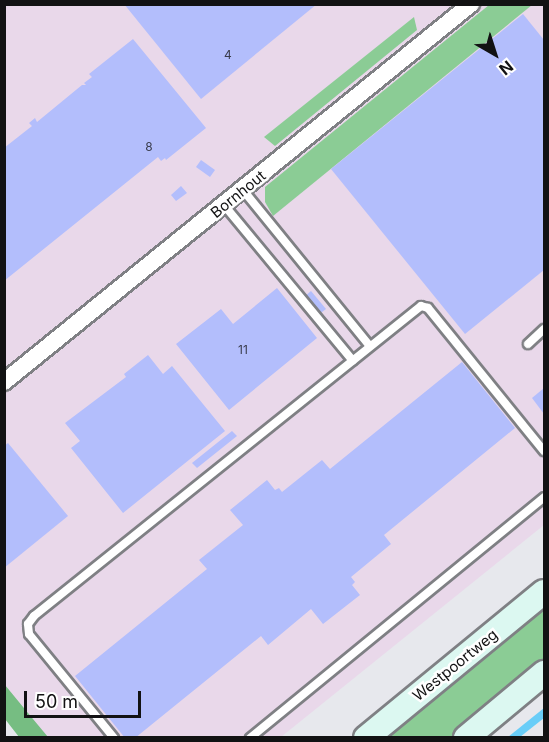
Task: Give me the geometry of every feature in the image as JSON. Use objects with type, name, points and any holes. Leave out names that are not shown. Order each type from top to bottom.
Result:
[{"type":"main road","name":"Westpoortweg","points":[[366,738],[544,591]]},
{"type":"main road","points":[[466,738],[544,674]]},
{"type":"street","name":"Bornhout","points":[[4,382],[471,4]]},
{"type":"lane","points":[[243,190],[370,346]]},
{"type":"lane","points":[[224,205],[353,361]]},
{"type":"lane","points":[[114,738],[29,634],[28,624],[34,616],[421,306],[428,308],[544,451]]},
{"type":"lane","points":[[528,344],[544,329]]},
{"type":"lane","points":[[250,738],[544,497]]},
{"type":"shaded area","points":[[4,5],[544,5],[544,525],[281,737],[36,737],[5,698]]},
{"type":"green space","points":[[489,5],[532,5],[273,216],[265,202],[265,187]]},
{"type":"green space","points":[[414,17],[417,30],[275,146],[264,137]]},
{"type":"green space","points":[[544,604],[544,662],[452,737],[381,738]]},
{"type":"green space","points":[[5,685],[48,737],[19,737],[5,719]]},
{"type":"water","points":[[544,708],[544,718],[520,737],[508,737]]},
{"type":"building","points":[[124,4],[317,4],[201,99]]},
{"type":"building","points":[[523,14],[544,40],[544,270],[465,334],[331,169]]},
{"type":"building","points":[[133,39],[206,128],[166,160],[165,158],[161,161],[158,157],[4,281],[4,148],[32,126],[29,123],[35,118],[37,122],[82,85],[86,85],[84,83],[92,77],[89,74]]},
{"type":"building","points":[[201,160],[215,170],[210,177],[196,167]]},
{"type":"building","points":[[181,186],[187,193],[176,201],[171,195]]},
{"type":"building","points":[[277,288],[317,338],[229,410],[176,344],[221,309],[233,324]]},
{"type":"building","points":[[311,291],[326,309],[318,315],[304,297]]},
{"type":"building","points":[[148,355],[163,374],[172,366],[225,431],[123,513],[71,448],[80,441],[65,423],[126,377],[124,374]]},
{"type":"building","points":[[462,362],[515,428],[384,535],[391,544],[351,577],[355,582],[352,585],[360,595],[323,624],[311,609],[268,645],[261,636],[135,738],[125,738],[75,676],[207,569],[199,560],[243,525],[230,510],[267,480],[275,490],[279,488],[282,492],[322,460],[330,469]]},
{"type":"building","points":[[544,388],[544,414],[532,398]]},
{"type":"building","points":[[232,431],[237,436],[197,468],[192,463]]},
{"type":"building","points":[[8,443],[68,516],[4,568],[4,446]]}]
